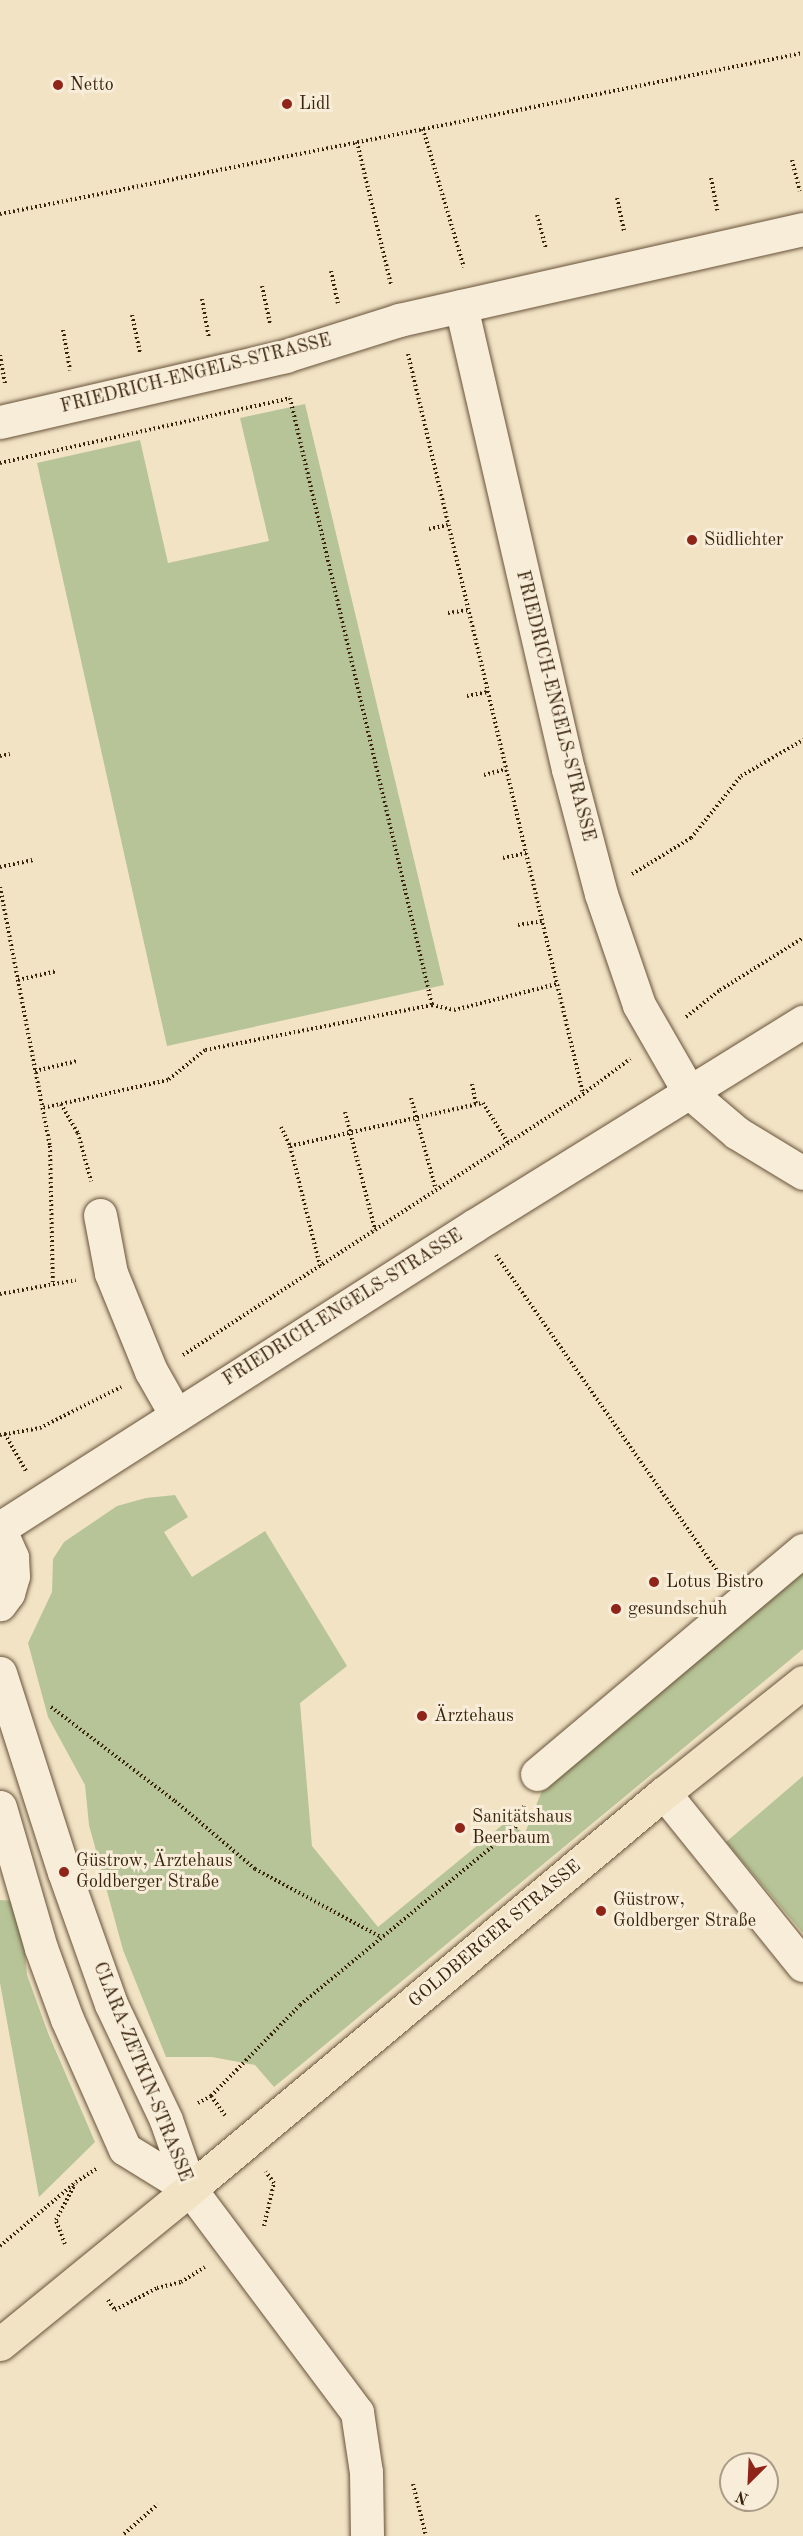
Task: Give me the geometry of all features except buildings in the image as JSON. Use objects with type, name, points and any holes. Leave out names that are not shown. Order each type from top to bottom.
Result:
[{"type":"main road","name":"GOLDBERGER STRASSE","points":[[0,2344],[190,2189],[664,1793],[803,1682]]},
{"type":"street","name":"FRIEDRICH-ENGELS-STRASSE","points":[[0,422],[285,356],[399,320],[803,229]]},
{"type":"street","name":"FRIEDRICH-ENGELS-STRASSE","points":[[461,306],[568,770],[601,894],[639,1005],[689,1092]]},
{"type":"street","name":"FRIEDRICH-ENGELS-STRASSE","points":[[0,1529],[475,1225],[803,1022]]},
{"type":"street","points":[[689,1092],[737,1133],[803,1173]]},
{"type":"street","points":[[100,1215],[111,1273],[151,1371],[176,1415]]},
{"type":"street","points":[[0,1529],[12,1557],[13,1575],[8,1593],[0,1604]]},
{"type":"street","points":[[537,1774],[803,1550]]},
{"type":"street","name":"CLARA-ZETKIN-STRASSE","points":[[0,1673],[64,1872],[111,2004],[166,2120],[190,2189]]},
{"type":"street","points":[[664,1793],[803,1965]]},
{"type":"street","points":[[0,1807],[41,1948],[63,2009],[125,2149]]},
{"type":"street","name":"CLARA-ZETKIN-STRASSE","points":[[125,2149],[190,2189]]},
{"type":"street","points":[[190,2189],[357,2412],[366,2472],[368,2536]]},
{"type":"path","points":[[0,214],[803,53]]},
{"type":"path","points":[[423,129],[464,267]]},
{"type":"path","points":[[357,142],[584,1095]]},
{"type":"path","points":[[792,160],[800,191]]},
{"type":"path","points":[[711,178],[717,210]]},
{"type":"path","points":[[617,198],[624,231]]},
{"type":"path","points":[[537,215],[546,248]]},
{"type":"path","points":[[331,271],[339,308]]},
{"type":"path","points":[[262,286],[271,329]]},
{"type":"path","points":[[202,300],[210,342]]},
{"type":"path","points":[[132,315],[141,357]]},
{"type":"path","points":[[63,330],[71,372]]},
{"type":"path","points":[[0,355],[6,386]]},
{"type":"path","points":[[0,464],[290,398],[432,1005]]},
{"type":"path","points":[[429,529],[448,525]]},
{"type":"path","points":[[448,613],[469,610]]},
{"type":"path","points":[[467,696],[488,692]]},
{"type":"path","points":[[601,894],[691,838],[741,776],[803,740]]},
{"type":"path","points":[[0,756],[10,754]]},
{"type":"path","points":[[484,775],[506,769]]},
{"type":"path","points":[[503,858],[526,853]]},
{"type":"path","points":[[0,867],[33,860]]},
{"type":"path","points":[[0,887],[50,1146],[53,1285]]},
{"type":"path","points":[[518,925],[542,921]]},
{"type":"path","points":[[0,1435],[40,1428],[186,1353],[584,1095],[720,990],[803,938]]},
{"type":"path","points":[[18,980],[57,971]]},
{"type":"path","points":[[43,1108],[168,1080],[205,1050],[432,1005],[454,1010],[557,984]]},
{"type":"path","points":[[35,1071],[77,1061]]},
{"type":"path","points":[[471,1084],[476,1104]]},
{"type":"path","points":[[411,1098],[436,1190]]},
{"type":"path","points":[[290,1146],[483,1103],[508,1143]]},
{"type":"path","points":[[61,1104],[78,1133],[100,1215]]},
{"type":"path","points":[[345,1112],[375,1230]]},
{"type":"path","points":[[281,1127],[290,1146],[320,1266]]},
{"type":"path","points":[[475,1225],[740,1603]]},
{"type":"path","points":[[0,1294],[111,1273]]},
{"type":"path","points":[[43,1701],[175,1801],[255,1869],[381,1937]]},
{"type":"path","points":[[166,2120],[211,2096],[300,2005],[516,1828],[537,1774]]},
{"type":"path","points":[[0,2246],[76,2182],[125,2149]]},
{"type":"path","points":[[413,2484],[426,2536]]},
{"type":"path","points":[[124,2534],[158,2504]]},
{"type":"green space","points":[[305,404],[444,985],[167,1046],[37,463],[140,440],[168,563],[269,541],[240,418]]},
{"type":"green space","points":[[175,1495],[188,1517],[164,1532],[192,1577],[265,1531],[347,1666],[300,1703],[312,1846],[378,1927],[506,1822],[525,1833],[543,1788],[803,1572],[803,1649],[274,2087],[255,2065],[212,2057],[166,2057],[123,1950],[89,1825],[85,1785],[48,1717],[28,1643],[52,1592],[53,1559],[64,1542],[117,1506],[146,1498]]},
{"type":"green space","points":[[803,1776],[803,1933],[726,1842]]},
{"type":"green space","points":[[0,1900],[17,1901],[23,1928],[27,1975],[48,2033],[95,2142],[39,2197],[0,1983]]},
{"type":"place","name":"Netto","points":[[58,85]]},
{"type":"place","name":"Lidl","points":[[287,104]]},
{"type":"place","name":"Südlichter","points":[[692,540]]},
{"type":"place","name":"Lotus Bistro","points":[[654,1582]]},
{"type":"place","name":"gesundschuh","points":[[616,1609]]},
{"type":"place","name":"Ärztehaus","points":[[422,1716]]},
{"type":"place","name":"Sanitätshaus Beerbaum","points":[[460,1828]]},
{"type":"place","name":"Güstrow, Ärztehaus Goldberger Straße","points":[[64,1872]]},
{"type":"place","name":"Güstrow, Goldberger Straße","points":[[601,1911]]}]
